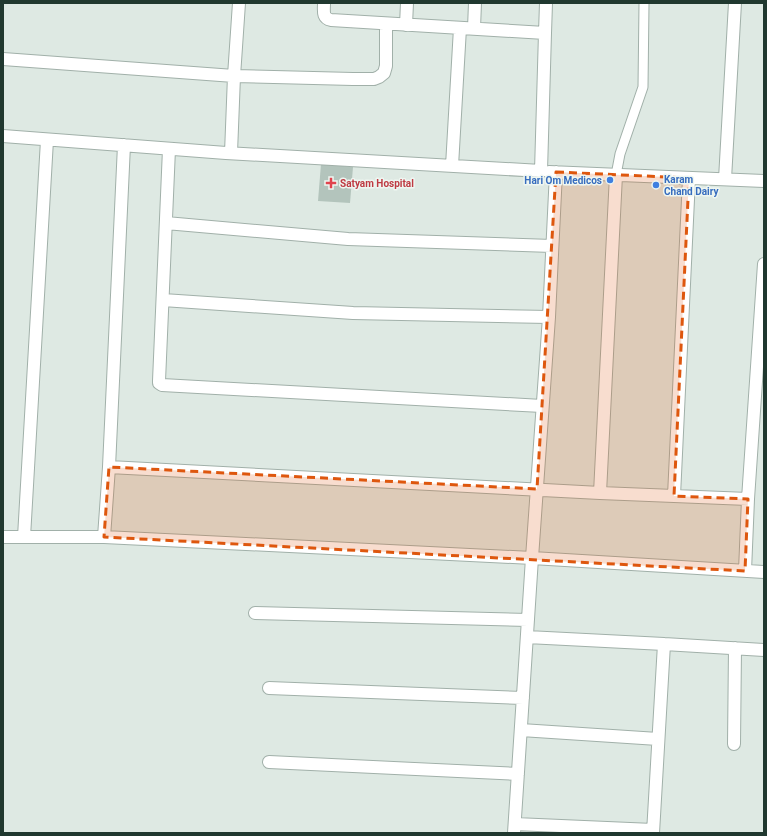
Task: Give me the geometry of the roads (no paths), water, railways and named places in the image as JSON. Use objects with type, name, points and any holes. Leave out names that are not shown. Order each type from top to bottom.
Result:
[{"type":"street","points":[[231,153],[239,3]]},
{"type":"street","points":[[324,3],[324,14],[328,20],[474,28],[544,34]]},
{"type":"street","points":[[406,25],[407,3]]},
{"type":"street","points":[[474,28],[475,3]]},
{"type":"street","points":[[541,171],[546,3]]},
{"type":"street","points":[[725,179],[735,3]]},
{"type":"street","points":[[3,59],[234,76],[353,79],[374,78],[379,77],[384,73],[386,66],[386,24]]},
{"type":"street","points":[[452,166],[460,28]]},
{"type":"street","points":[[3,136],[231,153],[556,172],[764,181]]},
{"type":"street","points":[[24,537],[47,140]]},
{"type":"street","points":[[104,537],[109,467],[124,145]]},
{"type":"street","points":[[169,149],[159,383],[162,385],[542,406]]},
{"type":"street","points":[[556,172],[549,317],[514,828],[653,832],[664,644]]},
{"type":"street","points":[[600,493],[616,175]]},
{"type":"street","points":[[674,496],[689,178]]},
{"type":"street","points":[[166,223],[348,239],[552,246]]},
{"type":"street","points":[[745,571],[748,499],[759,399],[764,264]]},
{"type":"street","points":[[163,300],[352,313],[549,317]]},
{"type":"street","points":[[109,467],[600,493],[748,499]]},
{"type":"street","points":[[3,537],[104,537],[532,558],[764,572]]},
{"type":"street","points":[[256,613],[528,620]]},
{"type":"street","points":[[527,637],[764,650]]},
{"type":"street","points":[[734,744],[735,648]]},
{"type":"street","points":[[269,688],[523,698]]},
{"type":"street","points":[[521,730],[658,739]]},
{"type":"street","points":[[268,762],[518,774]]},
{"type":"lane","points":[[616,175],[620,154],[643,87],[644,4]]},
{"type":"place","name":"Hari Om Medicos","points":[[610,180]]},
{"type":"place","name":"Satyam Hospital","points":[[331,183]]},
{"type":"place","name":"Karam Chand Dairy","points":[[656,185]]}]
